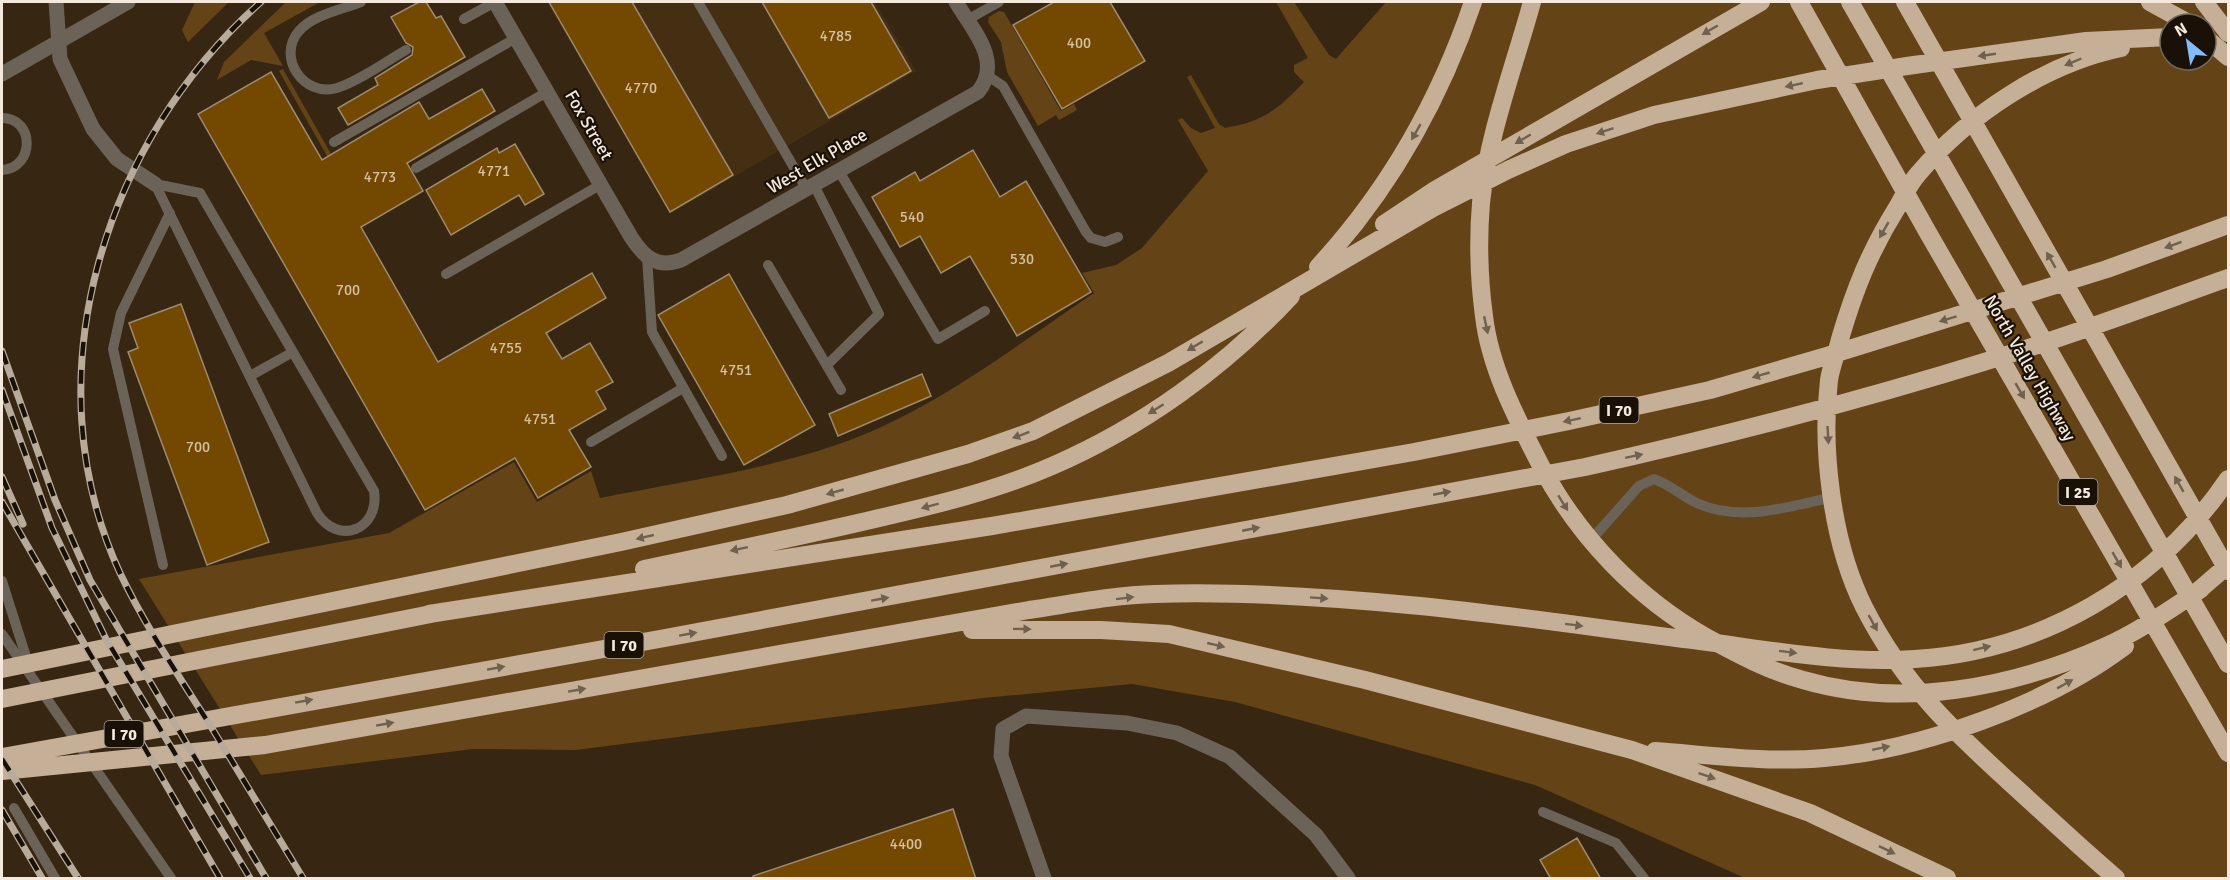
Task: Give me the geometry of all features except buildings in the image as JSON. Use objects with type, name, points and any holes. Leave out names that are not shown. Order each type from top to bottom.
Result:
[{"type":"highway","points":[[429,614],[824,531],[986,491],[1052,466],[1112,437],[1190,388],[1269,320],[1347,236],[1394,171],[1444,81],[1473,2]]},
{"type":"highway","points":[[1532,2],[1492,148],[1481,203],[1480,267],[1484,318],[1493,357],[1521,427],[1552,486],[1567,511],[1638,589],[1676,620],[1731,651],[1768,668],[1836,688],[1911,694],[1949,691],[2000,682],[2103,648],[2144,626],[2201,589]]},
{"type":"highway","points":[[1245,316],[1436,190],[1761,2]]},
{"type":"highway","name":"North Valley Highway","points":[[1799,2],[1927,231],[2229,753]]},
{"type":"highway","points":[[1850,2],[2229,664]]},
{"type":"highway","points":[[1905,2],[2229,571]]},
{"type":"highway","points":[[2150,2],[2168,12]]},
{"type":"highway","points":[[2204,2],[2229,33]]},
{"type":"highway","points":[[2,669],[621,542],[787,505],[968,454],[1033,431],[1168,363],[1433,208],[1508,170],[1566,144],[1654,115],[1817,80],[1908,66],[2086,41],[2158,38]]},
{"type":"highway","points":[[2116,879],[1926,702],[1896,662],[1863,605],[1842,550],[1832,497],[1827,421],[1829,378],[1858,279],[1882,232],[1917,175],[1954,136],[2018,91],[2069,63],[2096,53],[2158,40]]},
{"type":"highway","name":"I 70","points":[[2,699],[429,614],[992,526],[1425,450],[1710,390],[1979,310],[2107,269],[2229,225]]},
{"type":"highway","name":"I 70","points":[[2,757],[246,711],[1002,576],[1585,466],[1699,441],[1888,391],[1989,361],[2229,278]]},
{"type":"highway","points":[[2,771],[266,745],[1029,610],[1153,594],[1281,595],[1410,605],[1839,658],[1915,659],[1974,651],[2037,634],[2088,609],[2138,576],[2178,541],[2210,505],[2229,479]]},
{"type":"highway","points":[[1632,750],[1741,758],[1824,758],[1878,749],[1940,734],[2048,693],[2103,663],[2229,565]]},
{"type":"highway","points":[[880,636],[1000,628],[1169,634],[1365,680],[1632,750],[1810,813],[1947,879]]},
{"type":"street","points":[[56,2],[60,59],[93,129],[117,159],[155,184]]},
{"type":"street","points":[[2,74],[128,2]]},
{"type":"street","name":"Fox Street","points":[[495,2],[631,237],[651,260]]},
{"type":"street","points":[[956,2],[988,59],[988,76]]},
{"type":"street","name":"West Elk Place","points":[[651,260],[681,260],[978,92],[988,76]]},
{"type":"street","points":[[1044,879],[1001,756],[1003,729],[1026,716],[1127,723],[1178,733],[1230,757],[1316,835],[1348,879]]},
{"type":"lane","points":[[361,2],[308,23],[298,31],[290,52],[297,74],[315,87],[338,88],[406,50]]},
{"type":"lane","points":[[464,19],[495,2]]},
{"type":"lane","points":[[698,2],[810,188],[879,314],[827,365]]},
{"type":"lane","points":[[967,20],[999,2]]},
{"type":"lane","points":[[334,142],[516,38]]},
{"type":"lane","points":[[988,76],[1004,86],[1086,232],[1091,238],[1105,242],[1118,237]]},
{"type":"lane","points":[[416,168],[547,92]]},
{"type":"lane","points":[[2,118],[15,121],[22,127],[28,143],[22,160],[16,166],[2,170]]},
{"type":"lane","points":[[839,171],[938,339],[985,311]]},
{"type":"lane","points":[[155,184],[200,193],[374,491],[374,512],[360,527],[340,531],[323,521],[155,184]]},
{"type":"lane","points":[[446,274],[600,185]]},
{"type":"lane","points":[[163,565],[113,349],[121,313],[170,213]]},
{"type":"lane","points":[[651,260],[652,332],[722,456]]},
{"type":"lane","points":[[768,265],[841,390]]},
{"type":"lane","points":[[250,376],[293,352]]},
{"type":"lane","points":[[591,442],[683,388]]},
{"type":"lane","points":[[1592,540],[1640,486],[1654,479],[1668,484],[1697,503],[1734,511],[1773,509],[1832,497]]},
{"type":"lane","points":[[2,581],[34,681]]},
{"type":"lane","points":[[2,634],[171,879]]},
{"type":"lane","points":[[14,808],[55,879]]},
{"type":"lane","points":[[1543,812],[1616,843],[1644,879]]},
{"type":"shaded area","points":[[195,2],[229,2],[188,42],[182,30]]},
{"type":"shaded area","points":[[286,2],[320,2],[264,33],[283,66],[251,60],[217,80],[224,62]]},
{"type":"shaded area","points":[[547,2],[875,2],[916,71],[670,214]]},
{"type":"shaded area","points":[[1276,2],[1294,2],[1329,55],[1336,59],[1386,2],[2228,2],[2228,878],[1745,878],[1535,785],[1235,702],[1132,684],[983,698],[576,750],[473,749],[261,775],[139,579],[389,533],[514,462],[537,502],[591,471],[600,498],[778,462],[871,432],[970,378],[1094,293],[1082,273],[1116,265],[1142,248],[1208,171],[1178,120],[1182,118],[1191,128],[1201,133],[1215,128],[1187,77],[1191,75],[1219,124],[1225,128],[1260,118],[1286,100],[1304,82],[1294,72],[1294,65],[1308,58]]},
{"type":"shaded area","points":[[999,11],[1004,12],[1061,111],[1074,104],[1077,110],[1059,120],[1056,115],[1038,126],[1007,72],[1001,42],[988,22],[989,17]]},
{"type":"shaded area","points":[[283,69],[366,216],[362,218],[279,71]]},
{"type":"railway","points":[[261,2],[206,58],[160,122],[124,191],[98,265],[83,342],[82,420],[94,498],[120,573],[152,633],[303,878]]},
{"type":"railway","points":[[2,351],[55,500],[90,580],[266,878]]},
{"type":"railway","points":[[2,390],[52,528],[106,639],[250,878]]},
{"type":"railway","points":[[2,477],[23,524]]},
{"type":"railway","points":[[2,502],[220,878]]},
{"type":"railway","points":[[2,759],[78,878]]},
{"type":"railway","points":[[2,810],[42,878]]}]
